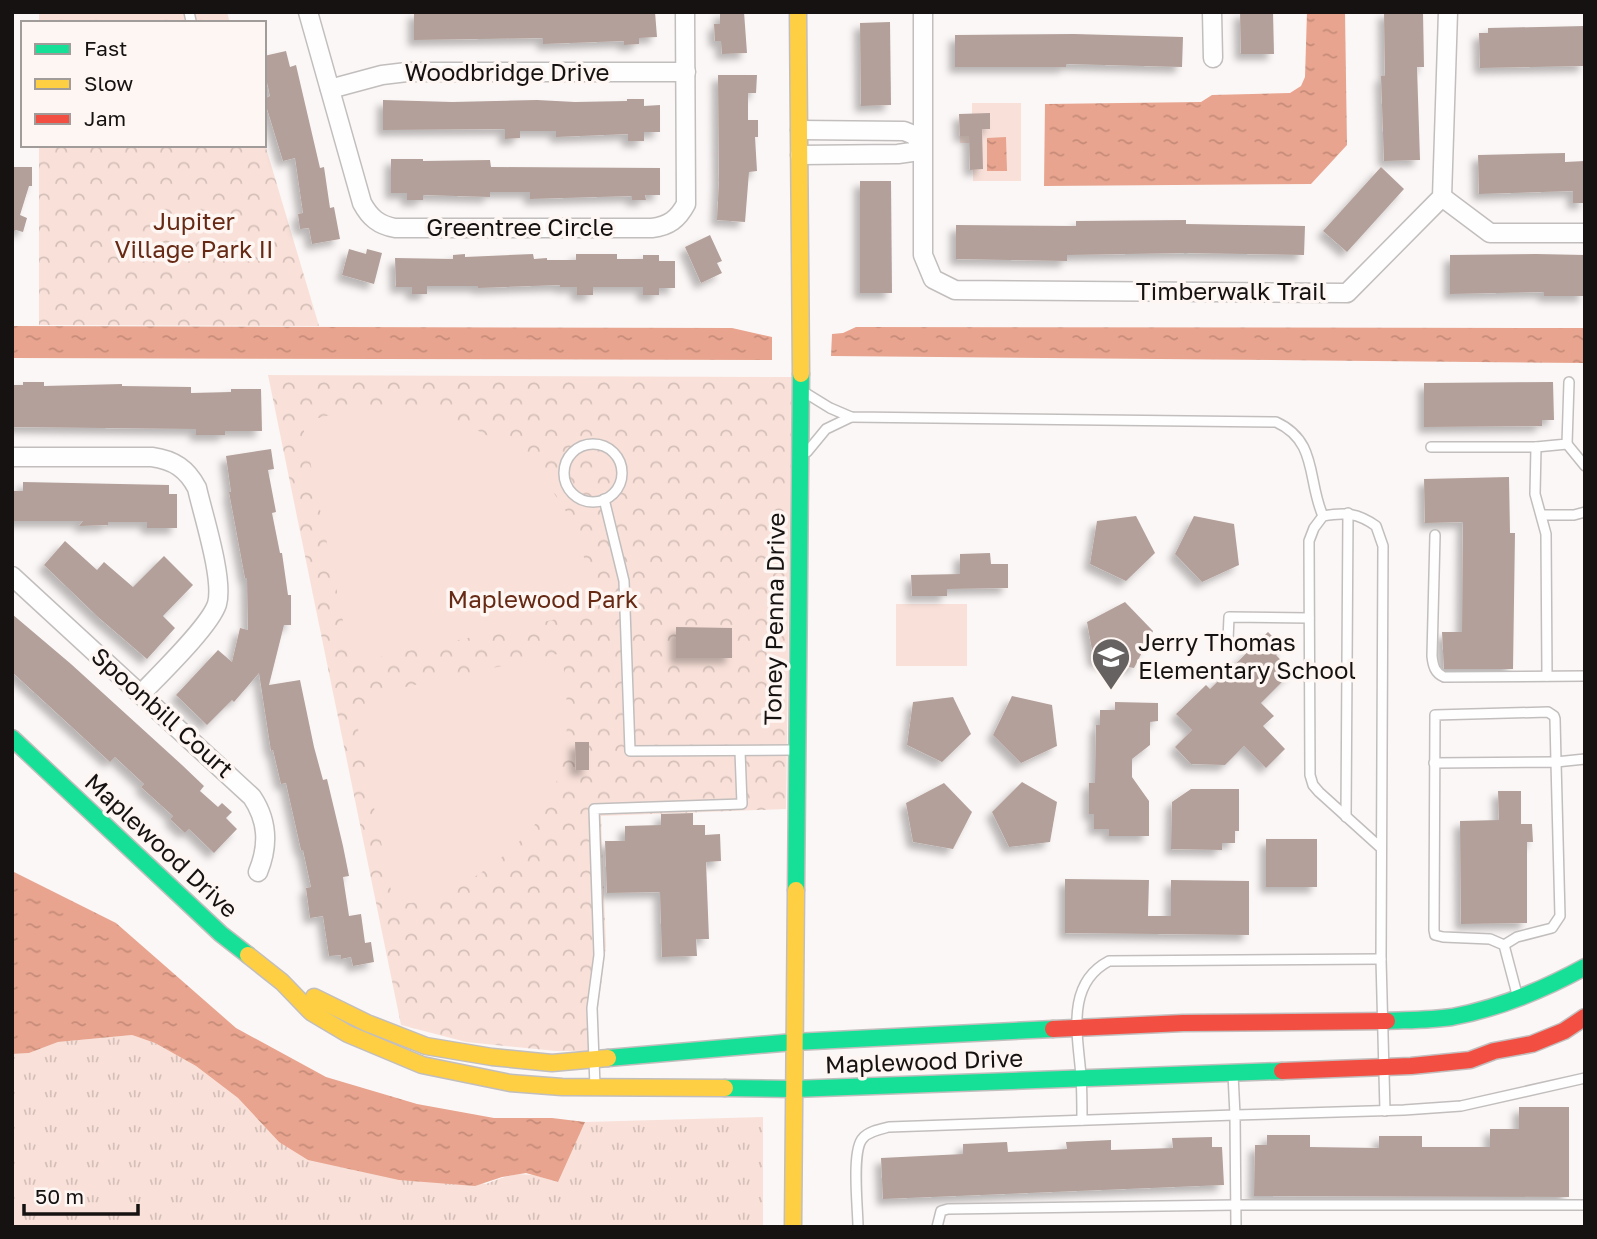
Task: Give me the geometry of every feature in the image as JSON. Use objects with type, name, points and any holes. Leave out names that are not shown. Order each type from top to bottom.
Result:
[{"type":"street","name":"Greentree Circle","points":[[308,12],[362,203],[375,221],[395,228],[652,228],[673,221],[685,204],[685,12]]},
{"type":"street","name":"Toney Penna Drive","points":[[793,1227],[801,391],[798,12]]},
{"type":"street","name":"Timberwalk Trail","points":[[923,12],[923,255],[933,279],[955,290],[1347,293],[1442,197]]},
{"type":"street","points":[[1212,12],[1213,58]]},
{"type":"street","points":[[1448,12],[1442,197],[1490,233],[1585,233]]},
{"type":"street","name":"Woodbridge Drive","points":[[330,89],[382,75],[407,72],[686,72]]},
{"type":"street","points":[[800,130],[904,131],[914,135],[922,146],[912,152],[800,155]]},
{"type":"street","points":[[12,457],[152,457],[175,463],[192,478],[197,488],[218,580],[217,603],[206,623],[141,694]]},
{"type":"street","name":"Spoonbill Court","points":[[12,576],[244,789],[259,807],[264,818],[267,840],[258,872]]},
{"type":"street","name":"Maplewood Drive","points":[[12,738],[221,934],[282,982],[311,1012],[348,1034],[422,1065],[510,1083],[595,1088],[793,1089],[1384,1067],[1470,1060],[1494,1051],[1532,1044],[1584,1020]]},
{"type":"street","name":"Maplewood Drive","points":[[282,982],[367,1023],[426,1046],[552,1063],[794,1042],[1182,1023],[1383,1021],[1451,1017],[1490,1009],[1518,999],[1585,967]]},
{"type":"lane","points":[[1569,382],[1567,444],[1585,466]]},
{"type":"lane","points":[[801,391],[851,417],[1269,421],[1287,427],[1296,434],[1308,452],[1316,499],[1323,516]]},
{"type":"lane","points":[[800,460],[826,429],[851,417]]},
{"type":"lane","points":[[600,444],[619,459],[622,469],[619,486],[604,499],[598,502],[581,500],[567,486],[564,473],[566,463],[578,448],[600,444]]},
{"type":"lane","points":[[1431,447],[1536,447],[1567,444]]},
{"type":"lane","points":[[1536,447],[1535,494],[1546,534],[1547,676]]},
{"type":"lane","points":[[604,499],[624,581],[630,751],[797,750]]},
{"type":"lane","points":[[1542,515],[1574,515],[1585,512]]},
{"type":"lane","points":[[1346,817],[1348,513]]},
{"type":"lane","points":[[1381,848],[1319,792],[1310,775],[1310,541],[1314,528],[1323,516],[1348,513],[1367,520],[1376,526],[1383,546],[1381,959],[1385,1111]]},
{"type":"lane","points":[[1435,535],[1432,656],[1438,674],[1444,677],[1585,676]]},
{"type":"lane","points":[[1228,640],[1228,617],[1309,618]]},
{"type":"lane","points":[[1504,946],[1517,937],[1552,928],[1560,916],[1555,719],[1548,712],[1435,715],[1435,935],[1490,939],[1504,946],[1518,999]]},
{"type":"lane","points":[[595,1088],[592,1008],[599,954],[594,809],[742,804],[740,751]]},
{"type":"lane","points":[[1434,763],[1556,762],[1585,759]]},
{"type":"lane","points":[[1082,1120],[1076,1029],[1082,990],[1091,975],[1109,961],[1381,959]]},
{"type":"lane","points":[[1233,1073],[1236,1227]]},
{"type":"lane","points":[[858,1227],[857,1150],[863,1138],[889,1127],[1385,1111],[1461,1106],[1585,1078]]},
{"type":"lane","points":[[937,1227],[941,1211],[947,1209],[1236,1205],[1585,1205]]},
{"type":"green space","points":[[39,12],[227,12],[229,21],[39,21]]},
{"type":"green space","points":[[111,12],[137,12],[137,21],[111,21]]},
{"type":"green space","points":[[972,103],[1021,103],[1021,181],[973,181],[973,143],[960,143],[959,114],[972,114]]},
{"type":"green space","name":"Jupiter Village Park II","points":[[39,147],[266,147],[319,326],[39,325]]},
{"type":"green space","name":"Maplewood Park","points":[[268,375],[792,377],[786,809],[601,816],[606,946],[598,1008],[598,1051],[556,1051],[466,1042],[401,1025]]},
{"type":"green space","points":[[391,407],[451,419],[480,431],[506,447],[530,467],[551,489],[568,515],[580,543],[594,611],[370,659],[348,645],[302,422],[355,409]]},
{"type":"green space","points":[[896,604],[967,604],[967,666],[896,666]]},
{"type":"green space","points":[[562,653],[567,710],[565,744],[555,787],[536,824],[496,862],[465,883],[431,899],[394,905],[356,719],[373,694]]},
{"type":"green space","points":[[132,1035],[155,1043],[196,1066],[238,1098],[279,1142],[486,1184],[522,1174],[557,1182],[585,1122],[763,1117],[763,1227],[12,1227],[12,1054],[29,1053],[58,1042]]},
{"type":"water","points":[[1307,12],[1345,12],[1347,145],[1311,184],[1044,186],[1045,104],[1201,102],[1212,95],[1290,93],[1301,86],[1305,77]]},
{"type":"water","points":[[1006,137],[1007,171],[987,171],[987,138]]},
{"type":"water","points":[[12,326],[732,328],[772,337],[772,360],[12,358]]},
{"type":"water","points":[[856,327],[1585,328],[1585,363],[831,356],[832,334],[843,333]]},
{"type":"water","points":[[12,871],[116,923],[236,1028],[326,1077],[417,1104],[494,1118],[552,1118],[585,1122],[558,1182],[526,1173],[475,1186],[399,1180],[308,1160],[279,1142],[238,1098],[196,1066],[155,1043],[132,1035],[58,1042],[29,1053],[12,1054]]},
{"type":"building","points":[[414,12],[655,12],[657,37],[639,38],[639,44],[624,45],[624,41],[543,44],[543,38],[414,40]]},
{"type":"building","points":[[720,12],[744,12],[747,53],[722,54],[721,41],[715,41],[714,24],[720,24]]},
{"type":"building","points":[[1240,12],[1273,12],[1274,54],[1241,54]]},
{"type":"building","points":[[1384,12],[1423,12],[1424,67],[1417,67],[1420,160],[1384,161],[1381,76],[1385,76]]},
{"type":"building","points":[[890,22],[891,105],[861,106],[860,23]]},
{"type":"building","points":[[1585,26],[1585,66],[1480,68],[1479,33],[1488,33],[1488,28]]},
{"type":"building","points":[[955,35],[1183,37],[1182,67],[1066,64],[1066,67],[955,67]]},
{"type":"building","points":[[286,51],[290,67],[296,65],[320,168],[324,167],[330,208],[334,207],[340,239],[312,244],[309,228],[300,229],[298,214],[303,213],[295,158],[283,161],[266,106],[266,98],[270,96],[266,78],[266,56]]},
{"type":"building","points":[[718,75],[757,75],[756,93],[748,93],[748,120],[758,120],[758,137],[755,137],[757,171],[749,172],[745,222],[717,220]]},
{"type":"building","points":[[644,99],[644,106],[660,105],[660,132],[644,132],[644,141],[628,141],[628,134],[556,137],[556,131],[520,131],[520,138],[505,139],[505,129],[383,130],[383,100],[575,102]]},
{"type":"building","points":[[990,113],[990,129],[982,129],[983,169],[970,170],[969,136],[960,136],[959,114]]},
{"type":"building","points":[[1565,153],[1565,162],[1585,161],[1585,203],[1573,203],[1573,191],[1479,194],[1478,155]]},
{"type":"building","points":[[391,159],[490,160],[491,167],[660,168],[660,195],[645,195],[646,200],[632,200],[632,196],[530,199],[530,192],[490,192],[490,197],[423,195],[423,200],[407,200],[407,193],[391,193]]},
{"type":"building","points":[[12,167],[32,167],[32,186],[29,186],[20,215],[27,218],[23,232],[12,232]]},
{"type":"building","points":[[1381,167],[1404,189],[1347,252],[1323,231]]},
{"type":"building","points":[[860,181],[891,181],[892,293],[860,293]]},
{"type":"building","points":[[1186,220],[1186,224],[1305,226],[1304,255],[1186,253],[1067,255],[1067,261],[956,259],[956,225],[1076,226],[1076,221]]},
{"type":"building","points":[[710,235],[722,261],[717,263],[722,273],[701,283],[685,247]]},
{"type":"building","points":[[349,249],[366,254],[367,249],[382,253],[374,284],[342,275]]},
{"type":"building","points":[[465,254],[465,257],[533,254],[534,259],[547,260],[576,260],[576,254],[617,254],[617,259],[643,259],[643,255],[659,255],[659,261],[675,261],[675,288],[659,288],[659,295],[643,295],[643,287],[593,287],[593,295],[577,295],[577,287],[560,285],[478,288],[427,286],[427,294],[412,294],[412,287],[396,287],[395,258],[453,259],[453,255]]},
{"type":"building","points":[[1450,255],[1585,255],[1585,296],[1544,296],[1544,292],[1450,294]]},
{"type":"building","points":[[23,382],[44,382],[44,386],[122,384],[191,387],[191,393],[261,389],[262,431],[225,431],[225,435],[196,435],[196,429],[12,427],[12,385],[23,385]]},
{"type":"building","points":[[1553,382],[1554,420],[1542,420],[1542,426],[1424,427],[1424,383]]},
{"type":"building","points":[[271,449],[274,469],[268,470],[276,512],[272,513],[282,553],[288,595],[291,595],[291,625],[284,625],[269,685],[300,680],[314,747],[323,780],[327,779],[343,846],[349,876],[343,877],[349,916],[361,914],[365,943],[371,942],[374,962],[353,966],[351,957],[341,959],[341,955],[329,956],[323,916],[310,918],[306,888],[311,887],[286,783],[281,784],[273,750],[271,751],[259,673],[234,702],[232,700],[207,725],[176,695],[218,650],[232,662],[240,628],[248,630],[247,578],[229,492],[226,456]]},
{"type":"building","points":[[1509,477],[1510,533],[1515,533],[1513,669],[1444,669],[1442,632],[1462,632],[1463,522],[1425,523],[1424,479]]},
{"type":"building","points":[[23,482],[169,485],[169,494],[177,494],[177,528],[147,528],[147,522],[108,522],[108,525],[79,526],[83,521],[12,521],[12,491],[23,491]]},
{"type":"building","points":[[1136,516],[1155,553],[1126,581],[1090,564],[1097,521]]},
{"type":"building","points":[[1194,516],[1234,524],[1239,565],[1202,582],[1175,554]]},
{"type":"building","points":[[65,541],[97,570],[104,562],[133,587],[164,556],[193,585],[163,616],[175,628],[147,659],[44,565]]},
{"type":"building","points":[[990,553],[991,564],[1008,564],[1008,588],[947,589],[947,596],[912,596],[911,575],[960,574],[960,554]]},
{"type":"building","points":[[1125,602],[1153,631],[1134,668],[1094,661],[1087,622]]},
{"type":"building","points":[[12,614],[182,765],[204,786],[200,791],[218,807],[222,803],[232,812],[226,818],[237,829],[214,853],[189,829],[185,833],[170,819],[173,816],[141,787],[144,784],[115,757],[110,762],[12,672]]},
{"type":"building","points":[[676,627],[732,628],[732,658],[676,658]]},
{"type":"building","points":[[1268,632],[1284,648],[1276,655],[1292,672],[1261,703],[1274,716],[1263,726],[1285,749],[1266,768],[1244,746],[1225,765],[1191,764],[1175,747],[1192,730],[1176,714],[1206,685],[1210,689]]},
{"type":"building","points":[[1012,696],[1052,705],[1057,746],[1021,763],[993,735]]},
{"type":"building","points":[[953,697],[971,734],[942,762],[907,745],[913,702]]},
{"type":"building","points":[[1115,702],[1158,703],[1158,721],[1150,722],[1150,745],[1132,759],[1132,777],[1149,801],[1149,836],[1109,836],[1109,829],[1094,829],[1094,814],[1089,814],[1089,783],[1095,783],[1096,725],[1100,725],[1100,710],[1115,710]]},
{"type":"building","points":[[575,742],[589,742],[589,770],[576,770]]},
{"type":"building","points":[[1022,782],[1057,802],[1050,842],[1009,847],[992,812]]},
{"type":"building","points":[[944,783],[972,812],[953,849],[913,842],[906,803]]},
{"type":"building","points":[[1191,789],[1239,789],[1239,831],[1235,831],[1235,843],[1222,843],[1222,850],[1171,849],[1172,802]]},
{"type":"building","points":[[1498,791],[1521,791],[1521,824],[1532,824],[1533,842],[1527,842],[1527,923],[1461,924],[1460,821],[1499,820]]},
{"type":"building","points":[[693,813],[693,825],[705,825],[705,835],[720,834],[721,861],[706,862],[709,939],[696,939],[697,956],[662,957],[660,892],[607,893],[605,841],[625,841],[625,826],[661,825],[661,814]]},
{"type":"building","points":[[1266,839],[1317,839],[1317,887],[1266,887]]},
{"type":"building","points":[[1065,879],[1149,880],[1148,916],[1171,916],[1171,880],[1249,881],[1249,935],[1065,933]]},
{"type":"building","points":[[1519,1107],[1569,1107],[1569,1197],[1254,1196],[1255,1145],[1267,1145],[1267,1135],[1310,1135],[1310,1147],[1379,1148],[1379,1136],[1422,1136],[1422,1147],[1490,1147],[1490,1129],[1519,1129]]},
{"type":"building","points":[[1212,1137],[1212,1147],[1222,1147],[1224,1185],[883,1199],[881,1158],[963,1154],[963,1144],[1007,1142],[1008,1152],[1067,1149],[1066,1142],[1111,1140],[1111,1150],[1173,1148],[1172,1138]]},
{"type":"traffic: fast","points":[[796,890],[801,374]]},
{"type":"traffic: fast","points":[[12,738],[221,934],[248,955]]},
{"type":"traffic: fast","points":[[1387,1021],[1444,1018],[1487,1009],[1537,991],[1585,967]]},
{"type":"traffic: fast","points":[[608,1058],[794,1042],[1053,1029]]},
{"type":"traffic: fast","points":[[725,1088],[793,1089],[1282,1071]]},
{"type":"traffic: slow","points":[[798,12],[801,374]]},
{"type":"traffic: slow","points":[[793,1227],[796,890]]},
{"type":"traffic: slow","points":[[248,955],[282,982],[311,1012],[348,1034],[422,1065],[510,1083],[562,1087],[725,1088]]},
{"type":"traffic: slow","points":[[314,997],[367,1023],[426,1046],[552,1063],[608,1058]]},
{"type":"traffic: jam","points":[[1282,1071],[1411,1066],[1470,1060],[1494,1051],[1532,1044],[1564,1031],[1585,1017]]},
{"type":"traffic: jam","points":[[1053,1029],[1183,1023],[1387,1021]]},
{"type":"place","name":"Jerry Thomas Elementary School","points":[[1111,691]]}]
